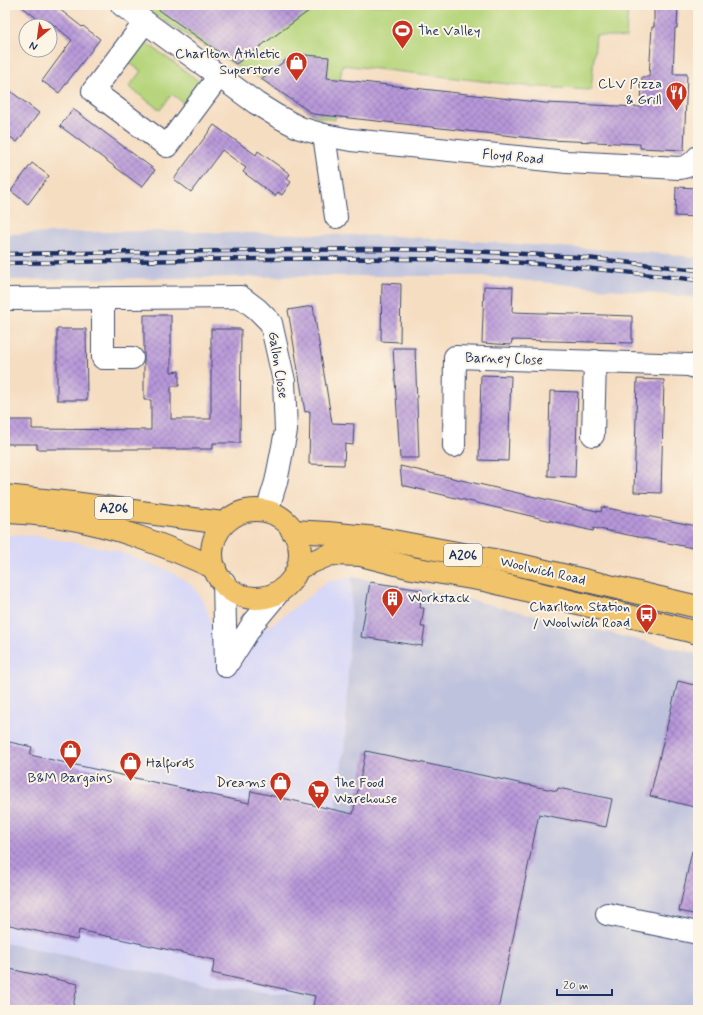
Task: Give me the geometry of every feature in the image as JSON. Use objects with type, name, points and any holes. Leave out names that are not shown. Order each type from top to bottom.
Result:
[{"type":"main road","name":"A206","points":[[5,496],[73,503],[223,523]]},
{"type":"main road","points":[[219,575],[212,556],[213,542],[223,523],[237,513],[251,509],[267,511],[280,516],[288,524],[296,539],[301,554],[300,567]]},
{"type":"main road","name":"A206","points":[[5,512],[60,517],[112,529],[182,553],[219,575],[234,592],[248,598],[264,598],[286,588],[300,567]]},
{"type":"main road","name":"Woolwich Road","points":[[292,531],[377,538],[520,565],[698,607]]},
{"type":"main road","name":"Woolwich Road","points":[[300,567],[330,554],[361,555],[412,568],[489,581],[698,633]]},
{"type":"street","name":"Floyd Road","points":[[122,5],[256,103],[300,128],[324,135],[351,140],[466,153],[567,162],[679,168],[688,167],[696,163]]},
{"type":"street","points":[[145,22],[94,91],[167,146],[218,76]]},
{"type":"street","points":[[324,135],[336,217]]},
{"type":"street","name":"Gallon Close","points":[[5,299],[240,297],[257,309],[271,323],[284,381],[286,431],[276,482],[267,511]]},
{"type":"street","points":[[103,299],[103,358],[132,358]]},
{"type":"street","name":"Barney Close","points":[[454,446],[455,357],[689,365],[698,368]]},
{"type":"street","points":[[593,435],[595,361]]},
{"type":"street","points":[[219,575],[226,666],[254,622],[279,592]]},
{"type":"street","points":[[606,914],[698,933]]},
{"type":"shaded area","points":[[153,231],[394,236],[669,254],[698,258],[698,298],[479,276],[334,276],[5,280],[5,234]]},
{"type":"shaded area","points":[[5,535],[37,536],[114,550],[168,570],[193,586],[205,604],[213,628],[251,639],[300,604],[326,582],[352,577],[345,742],[336,808],[297,995],[212,985],[5,944]]},
{"type":"shaded area","points":[[352,577],[429,590],[698,654],[698,1010],[5,1010],[5,943],[212,985],[297,995],[336,808],[345,742]]},
{"type":"green space","name":"The Valley","points":[[139,5],[628,5],[626,38],[596,35],[591,90],[525,86],[342,65],[335,120],[317,117],[261,79],[235,65]]},
{"type":"green space","points":[[140,38],[204,85],[188,106],[172,94],[160,110],[129,87],[141,71],[124,59]]},
{"type":"building","points":[[20,5],[61,5],[58,8],[100,39],[59,93],[42,81],[72,40],[58,28],[58,18],[36,18]]},
{"type":"building","points":[[152,5],[317,5],[236,64]]},
{"type":"building","points":[[654,5],[678,5],[677,28],[675,28],[673,74],[687,74],[684,150],[640,148],[640,144],[549,140],[313,114],[261,79],[294,54],[329,57],[327,78],[545,103],[641,107],[642,77],[649,77],[652,27],[654,27]]},
{"type":"building","points":[[5,87],[39,113],[17,142],[5,133]]},
{"type":"building","points":[[73,109],[155,170],[142,187],[60,126]]},
{"type":"building","points":[[214,125],[256,155],[258,151],[290,174],[287,179],[291,182],[282,195],[278,192],[275,196],[243,172],[246,168],[222,150],[191,192],[174,179]]},
{"type":"building","points":[[32,163],[49,176],[28,204],[11,191]]},
{"type":"building","points":[[676,187],[698,188],[698,217],[675,216]]},
{"type":"building","points":[[382,283],[401,284],[400,342],[381,341]]},
{"type":"building","points":[[484,286],[513,287],[512,312],[632,316],[632,343],[512,340],[511,345],[482,343]]},
{"type":"building","points":[[313,306],[332,423],[354,424],[353,445],[345,444],[344,465],[309,464],[310,411],[305,412],[288,310]]},
{"type":"building","points":[[144,315],[171,315],[171,372],[179,371],[179,386],[171,386],[171,419],[211,419],[211,329],[241,329],[240,443],[213,443],[213,449],[37,449],[37,444],[5,444],[5,420],[32,420],[32,429],[151,430],[151,400],[144,400]]},
{"type":"building","points":[[57,329],[86,329],[87,400],[57,400]]},
{"type":"building","points":[[393,348],[415,348],[419,458],[400,458]]},
{"type":"building","points":[[481,375],[511,376],[508,461],[479,460]]},
{"type":"building","points":[[637,379],[664,380],[661,493],[634,492]]},
{"type":"building","points":[[550,391],[578,392],[575,477],[548,476]]},
{"type":"building","points":[[400,466],[601,512],[602,507],[696,526],[695,532],[698,532],[698,549],[594,528],[593,531],[402,485]]},
{"type":"building","name":"Workstack","points":[[370,582],[422,590],[420,608],[424,608],[421,627],[425,627],[422,646],[361,637]]},
{"type":"building","points":[[678,681],[698,686],[698,808],[650,796]]},
{"type":"building","points":[[5,741],[32,747],[30,755],[249,803],[251,791],[353,814],[366,751],[557,791],[558,788],[612,799],[606,827],[539,814],[498,1010],[312,1010],[315,996],[212,973],[215,960],[79,930],[77,940],[5,924]]},
{"type":"building","points":[[692,851],[698,852],[698,915],[679,911]]},
{"type":"building","points":[[5,968],[78,984],[72,1010],[5,1010]]},
{"type":"railway","points":[[5,254],[367,249],[454,250],[577,257],[698,270]]},
{"type":"railway","points":[[5,263],[288,259],[458,260],[548,265],[698,280]]},
{"type":"place","name":"The Valley","points":[[403,50]]},
{"type":"place","name":"Charlton Athletic Superstore","points":[[296,82]]},
{"type":"place","name":"CLV Pizza & Grill","points":[[677,112]]},
{"type":"place","name":"Workstack","points":[[393,618]]},
{"type":"place","name":"Charlton Station / Woolwich Road","points":[[646,634]]},
{"type":"place","name":"B&M Bargains","points":[[70,770]]},
{"type":"place","name":"Halfords","points":[[130,782]]},
{"type":"place","name":"Dreams","points":[[281,802]]},
{"type":"place","name":"The Food Warehouse","points":[[318,810]]}]
